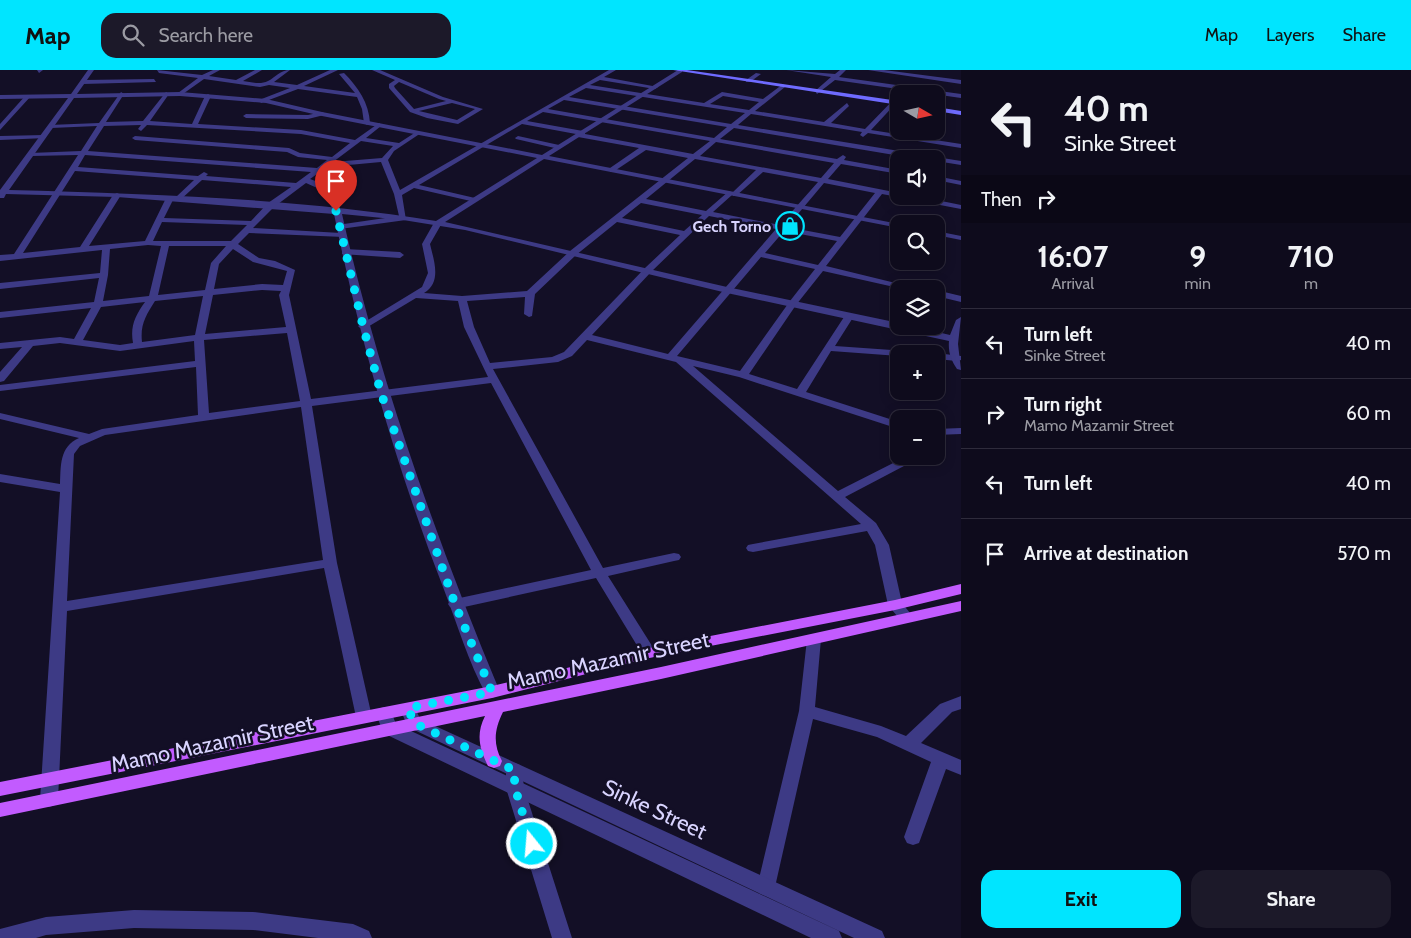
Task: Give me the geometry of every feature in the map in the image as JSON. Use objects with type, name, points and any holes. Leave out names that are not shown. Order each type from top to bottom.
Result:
[{"type":"main road","points":[[676,70],[817,92],[890,98]]},
{"type":"main road","points":[[945,110],[961,113]]},
{"type":"main road","name":"Mamo Mazamir Street","points":[[495,699],[648,653],[894,605],[961,589]]},
{"type":"main road","name":"Mamo Mazamir Street","points":[[0,810],[386,721],[814,639],[961,606]]},
{"type":"main road","points":[[494,761],[488,752],[486,738],[495,699]]},
{"type":"main road","name":"Mamo Mazamir Street","points":[[0,789],[364,717],[386,721]]},
{"type":"street","points":[[1,194],[32,154],[91,70]]},
{"type":"street","points":[[180,94],[216,70]]},
{"type":"street","points":[[237,82],[258,70]]},
{"type":"street","points":[[268,83],[287,70]]},
{"type":"street","points":[[239,129],[258,100],[335,70]]},
{"type":"street","points":[[375,70],[399,80],[450,102],[480,109],[458,122],[422,115],[405,106],[398,96],[391,85],[399,80]]},
{"type":"street","points":[[398,194],[480,144],[613,70]]},
{"type":"street","points":[[363,326],[426,288],[431,280],[432,273],[426,244],[438,223],[681,70]]},
{"type":"street","points":[[789,70],[890,85]]},
{"type":"street","points":[[817,92],[843,70]]},
{"type":"street","points":[[871,70],[961,82]]},
{"type":"street","points":[[909,85],[923,70]]},
{"type":"street","points":[[138,94],[154,81],[159,71],[260,85],[268,83],[298,86],[358,95]]},
{"type":"street","points":[[342,74],[349,81],[367,110],[367,123]]},
{"type":"street","points":[[748,81],[758,74]]},
{"type":"street","points":[[82,82],[130,78],[154,81]]},
{"type":"street","points":[[599,78],[656,86]]},
{"type":"street","points":[[585,86],[961,146]]},
{"type":"street","points":[[414,295],[462,299],[530,292],[573,253],[783,86]]},
{"type":"street","points":[[417,94],[426,92]]},
{"type":"street","points":[[17,256],[121,94]]},
{"type":"street","points":[[129,146],[166,94]]},
{"type":"street","points":[[0,97],[180,94],[258,100],[367,123],[890,224]]},
{"type":"street","points":[[705,105],[722,94],[764,101]]},
{"type":"street","points":[[945,94],[961,96]]},
{"type":"street","points":[[398,96],[408,95]]},
{"type":"street","points":[[1,125],[28,96]]},
{"type":"street","points":[[194,126],[208,96]]},
{"type":"street","points":[[563,98],[890,152]]},
{"type":"street","points":[[412,111],[450,102]]},
{"type":"street","points":[[826,124],[847,105]]},
{"type":"street","points":[[675,359],[727,290],[838,161],[890,107]]},
{"type":"street","points":[[8,110],[16,110]]},
{"type":"street","points":[[542,110],[890,170]]},
{"type":"street","points":[[246,116],[308,117],[322,114]]},
{"type":"street","points":[[521,122],[644,148],[890,194]]},
{"type":"street","points":[[51,126],[145,123],[301,132],[400,145]]},
{"type":"street","points":[[204,417],[198,337],[215,264],[271,205],[379,125]]},
{"type":"street","points":[[129,146],[216,162],[321,167],[385,158],[418,133]]},
{"type":"street","points":[[0,138],[44,137]]},
{"type":"street","points":[[518,138],[559,147]]},
{"type":"street","points":[[32,154],[84,152],[129,146],[285,149],[294,151],[298,155],[332,160]]},
{"type":"street","points":[[613,170],[644,148]]},
{"type":"street","points":[[343,151],[352,152]]},
{"type":"street","points":[[360,153],[385,158]]},
{"type":"street","points":[[385,158],[398,194],[403,218]]},
{"type":"street","points":[[945,161],[961,164]]},
{"type":"street","points":[[148,243],[159,220],[175,199],[216,162]]},
{"type":"street","points":[[74,169],[200,178],[302,182],[328,189],[336,211],[381,393],[455,604],[495,699]]},
{"type":"street","points":[[487,366],[554,360],[568,354],[648,270],[707,213],[761,170]]},
{"type":"street","points":[[945,180],[961,183]]},
{"type":"street","points":[[412,186],[472,200]]},
{"type":"street","points":[[1,194],[58,192],[271,205],[438,223],[648,270],[727,290],[890,324]]},
{"type":"street","points":[[742,375],[793,304],[880,192]]},
{"type":"street","points":[[83,249],[118,195]]},
{"type":"street","points":[[640,200],[842,240]]},
{"type":"street","points":[[945,204],[961,207]]},
{"type":"street","points":[[159,220],[341,231],[403,218]]},
{"type":"street","points":[[616,219],[685,234]]},
{"type":"street","points":[[945,235],[961,238]]},
{"type":"street","points":[[138,346],[136,332],[140,316],[154,298],[166,242]]},
{"type":"street","points":[[0,258],[148,243],[232,244],[256,260],[279,265],[291,270],[291,276],[284,294],[306,403],[330,563],[364,717]]},
{"type":"street","points":[[77,343],[98,304],[104,275],[106,247]]},
{"type":"street","points":[[345,252],[400,255]]},
{"type":"street","points":[[758,254],[890,283]]},
{"type":"street","points":[[0,286],[104,275]]},
{"type":"street","points":[[0,315],[262,287],[285,288]]},
{"type":"street","points":[[529,314],[530,292]]},
{"type":"street","points":[[945,295],[961,299]]},
{"type":"street","points":[[462,299],[474,341],[487,366],[599,573],[648,653]]},
{"type":"street","points":[[799,394],[849,316]]},
{"type":"street","points":[[945,358],[959,362],[953,339],[961,320]]},
{"type":"street","points":[[0,346],[60,340],[120,348],[198,337],[291,330]]},
{"type":"street","points":[[936,335],[953,339]]},
{"type":"street","points":[[584,336],[742,375],[890,423]]},
{"type":"street","points":[[0,379],[31,342]]},
{"type":"street","points":[[828,348],[890,353]]},
{"type":"street","points":[[675,359],[871,526],[882,545],[894,605],[907,618]]},
{"type":"street","points":[[0,388],[200,363]]},
{"type":"street","points":[[49,800],[52,778],[68,454],[76,444],[102,432],[494,379]]},
{"type":"street","points":[[0,416],[88,437]]},
{"type":"street","points":[[945,432],[961,431]]},
{"type":"street","points":[[838,496],[899,465]]},
{"type":"street","points":[[0,478],[66,489]]},
{"type":"street","points":[[753,548],[871,526]]},
{"type":"street","points":[[455,604],[674,557]]},
{"type":"street","points":[[59,607],[330,563]]},
{"type":"street","points":[[766,887],[807,711],[814,639]]},
{"type":"street","points":[[909,744],[946,708],[961,702]]},
{"type":"street","points":[[807,711],[881,732],[961,768]]},
{"type":"street","name":"Sinke Street","points":[[411,716],[494,761],[514,779],[832,938]]},
{"type":"street","name":"Sinke Street","points":[[386,721],[514,779],[766,887],[875,938]]},
{"type":"street","points":[[913,837],[941,758]]},
{"type":"street","points":[[514,779],[562,938]]},
{"type":"street","points":[[2,938],[46,926],[134,919],[253,921],[355,936]]},
{"type":"place","name":"Gech Torno","points":[[790,226]]},
{"type":"route","points":[[336,211],[381,393],[455,604],[492,692],[408,708],[414,723],[514,770],[515,788],[532,844]]}]
